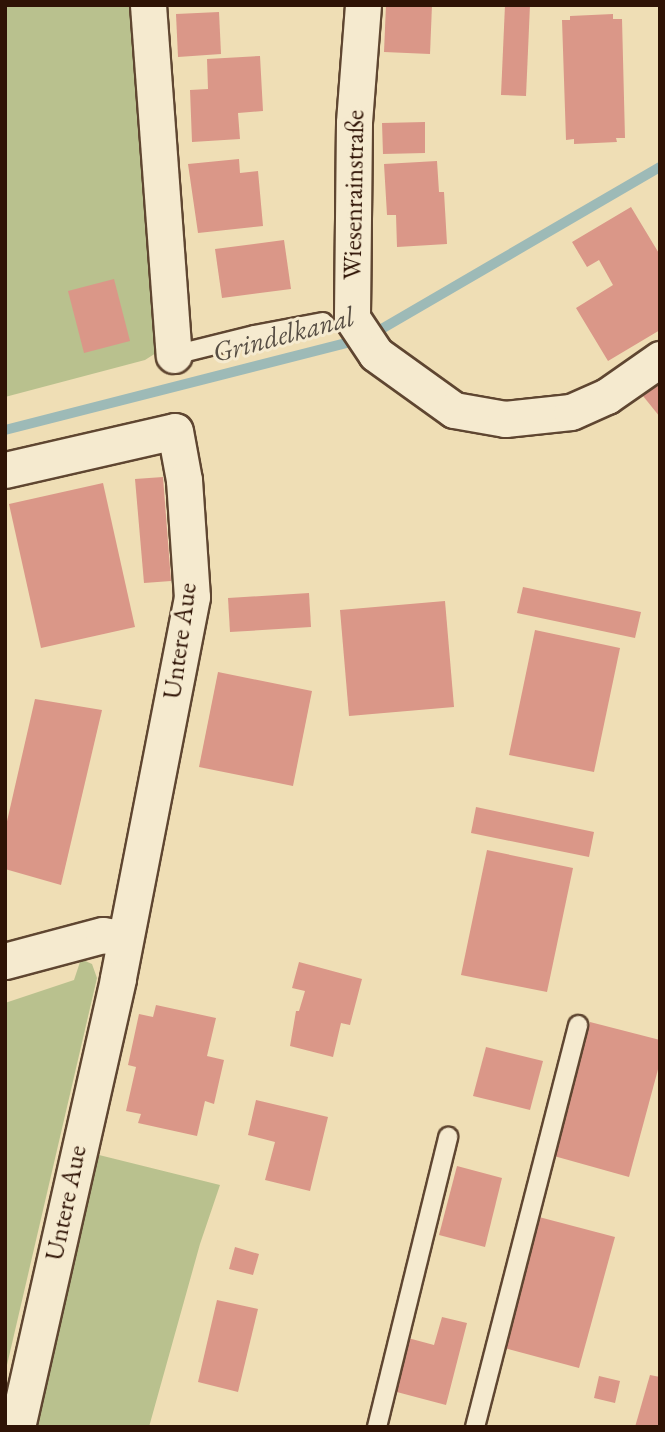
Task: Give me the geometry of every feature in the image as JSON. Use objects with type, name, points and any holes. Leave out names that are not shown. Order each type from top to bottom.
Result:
[{"type":"street","points":[[148,5],[174,355]]},
{"type":"street","name":"Wiesenrainstraße","points":[[363,5],[354,123],[352,318],[339,323],[376,354],[454,410],[505,419],[571,412],[607,397],[660,359]]},
{"type":"street","name":"Untere Aue","points":[[5,470],[175,431],[184,480],[192,597],[125,939],[17,1427]]},
{"type":"street","points":[[5,961],[103,934],[125,939]]},
{"type":"lane","points":[[174,355],[254,335],[339,323]]},
{"type":"lane","points":[[475,1427],[578,1025]]},
{"type":"lane","points":[[377,1427],[448,1136]]},
{"type":"green space","points":[[5,5],[135,5],[161,343],[156,353],[145,360],[5,397]]},
{"type":"green space","points":[[81,959],[92,964],[97,978],[7,1365],[5,1003],[74,980]]},
{"type":"green space","points":[[95,1154],[220,1185],[200,1244],[149,1427],[37,1427]]},
{"type":"building","points":[[386,5],[432,5],[430,54],[384,52]]},
{"type":"building","points":[[505,5],[530,5],[526,96],[501,95]]},
{"type":"building","points":[[219,12],[221,54],[178,57],[176,14]]},
{"type":"building","points":[[613,14],[613,19],[622,19],[625,138],[616,138],[617,142],[574,144],[574,139],[566,140],[562,20],[570,20],[570,16]]},
{"type":"building","points":[[260,56],[263,111],[238,113],[240,139],[192,142],[190,90],[208,89],[207,59]]},
{"type":"building","points":[[425,122],[425,153],[383,154],[382,123]]},
{"type":"building","points":[[239,159],[240,173],[258,171],[263,226],[198,233],[188,164]]},
{"type":"building","points":[[437,161],[439,192],[444,192],[447,244],[397,247],[396,215],[387,215],[384,164]]},
{"type":"building","points":[[631,207],[660,255],[660,330],[608,361],[576,308],[613,285],[599,260],[587,267],[572,242]]},
{"type":"building","points":[[284,240],[291,289],[222,298],[215,249]]},
{"type":"building","points":[[114,279],[130,341],[84,353],[68,291]]},
{"type":"building","points":[[660,384],[660,417],[643,396]]},
{"type":"building","points":[[163,477],[171,581],[144,583],[135,479]]},
{"type":"building","points":[[103,483],[135,627],[41,648],[9,504]]},
{"type":"building","points":[[523,587],[641,612],[635,638],[517,613]]},
{"type":"building","points":[[309,593],[311,627],[230,632],[228,598]]},
{"type":"building","points":[[445,601],[454,707],[349,716],[340,610]]},
{"type":"building","points":[[535,630],[620,648],[594,772],[509,755]]},
{"type":"building","points":[[218,672],[312,691],[293,786],[199,767]]},
{"type":"building","points":[[35,699],[102,710],[61,885],[5,869],[5,830]]},
{"type":"building","points":[[476,807],[594,832],[589,857],[471,833]]},
{"type":"building","points":[[487,850],[573,868],[547,992],[461,975]]},
{"type":"building","points":[[299,962],[362,979],[350,1025],[341,1023],[333,1057],[290,1046],[296,1011],[299,1011],[305,991],[292,988]]},
{"type":"building","points":[[156,1005],[216,1018],[207,1056],[224,1060],[214,1104],[205,1101],[197,1136],[138,1123],[141,1114],[126,1111],[136,1067],[128,1065],[139,1014],[153,1017]]},
{"type":"building","points":[[590,1022],[660,1040],[660,1062],[629,1177],[554,1156]]},
{"type":"building","points":[[486,1047],[543,1061],[530,1110],[473,1096]]},
{"type":"building","points":[[256,1100],[328,1117],[310,1191],[265,1180],[275,1142],[248,1135]]},
{"type":"building","points":[[457,1166],[502,1178],[485,1247],[439,1235]]},
{"type":"building","points":[[539,1217],[615,1237],[579,1368],[504,1348]]},
{"type":"building","points":[[235,1247],[259,1254],[253,1275],[229,1269]]},
{"type":"building","points":[[217,1300],[258,1309],[238,1392],[198,1382]]},
{"type":"building","points":[[442,1317],[467,1323],[446,1405],[393,1391],[408,1338],[434,1345]]},
{"type":"building","points":[[650,1375],[660,1377],[660,1427],[635,1427]]},
{"type":"building","points":[[599,1376],[620,1381],[615,1403],[594,1398]]},
{"type":"waterway","name":"Grindelkanal","points":[[5,430],[366,338],[660,167]]}]
